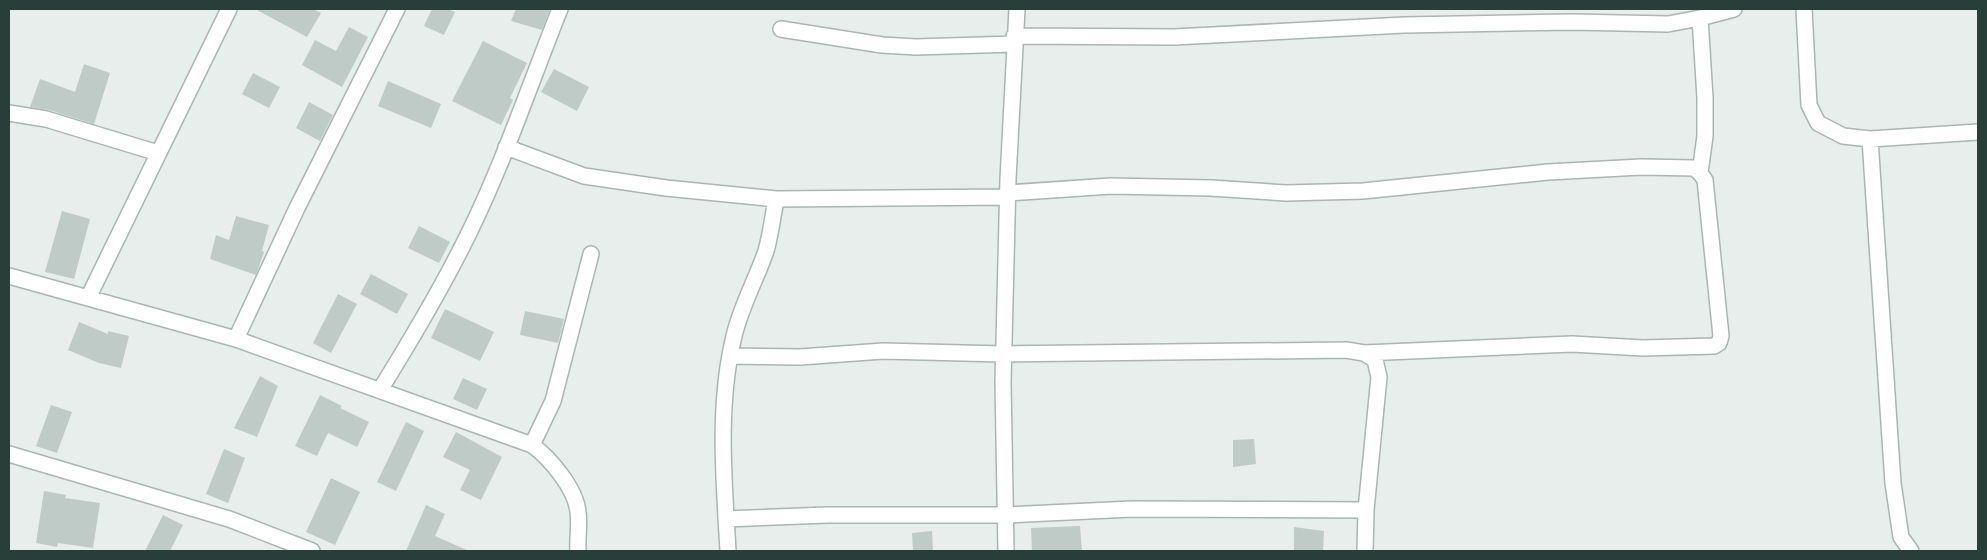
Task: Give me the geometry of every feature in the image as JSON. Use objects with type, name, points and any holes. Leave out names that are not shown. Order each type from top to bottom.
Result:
[{"type":"street","points":[[88,298],[229,9]]},
{"type":"street","points":[[236,339],[297,208],[397,9]]},
{"type":"street","points":[[380,390],[419,326],[468,234],[506,148],[560,9]]},
{"type":"street","points":[[1006,551],[1004,354],[1007,195],[1017,9]]},
{"type":"street","points":[[781,30],[882,45],[916,47],[1014,40],[1174,37],[1404,25],[1572,22],[1668,24],[1734,9]]},
{"type":"street","points":[[1804,9],[1809,105],[1818,123],[1844,136],[1870,139],[1978,132]]},
{"type":"street","points":[[1700,18],[1705,98],[1705,136],[1700,173]]},
{"type":"street","points":[[9,113],[46,119],[158,154]]},
{"type":"street","points":[[1870,139],[1893,483],[1901,537],[1911,551]]},
{"type":"street","points":[[506,148],[584,176],[666,188],[776,199],[1007,195],[1111,186],[1286,192],[1363,192],[1548,172],[1641,167],[1694,168],[1705,180],[1721,336],[1719,343],[1714,346],[1644,348],[1572,344],[1364,353],[1346,350],[1004,354],[883,351],[800,357],[730,356]]},
{"type":"street","points":[[728,551],[723,461],[725,396],[730,356],[744,302],[769,238],[776,199]]},
{"type":"street","points":[[532,445],[553,401],[591,254]]},
{"type":"street","points":[[9,276],[236,339],[532,445],[547,455],[570,489],[578,509],[578,551]]},
{"type":"street","points":[[1364,353],[1375,360],[1379,377],[1366,510],[1365,551]]},
{"type":"street","points":[[9,454],[229,518],[312,551]]},
{"type":"street","points":[[726,519],[827,515],[1005,515],[1132,508],[1366,510]]},
{"type":"building","points":[[255,9],[313,9],[321,13],[307,37]]},
{"type":"building","points":[[432,9],[448,9],[455,12],[444,35],[424,26]]},
{"type":"building","points":[[516,9],[550,9],[542,30],[511,21]]},
{"type":"building","points":[[349,27],[368,37],[342,87],[302,65],[315,40],[336,51]]},
{"type":"building","points":[[483,41],[527,63],[510,98],[513,100],[501,125],[452,101]]},
{"type":"building","points":[[84,64],[110,73],[94,124],[49,110],[30,107],[40,79],[75,92]]},
{"type":"building","points":[[554,69],[589,87],[577,111],[541,92]]},
{"type":"building","points":[[253,73],[280,87],[269,108],[242,94]]},
{"type":"building","points":[[388,81],[441,104],[431,128],[378,106]]},
{"type":"building","points":[[309,102],[333,115],[320,141],[296,128]]},
{"type":"building","points":[[62,211],[90,219],[74,279],[45,272]]},
{"type":"building","points":[[236,216],[269,225],[262,251],[264,252],[256,275],[210,259],[216,235],[229,240]]},
{"type":"building","points":[[419,226],[450,242],[439,263],[408,248]]},
{"type":"building","points":[[371,274],[408,294],[397,314],[360,294]]},
{"type":"building","points":[[338,294],[357,304],[331,353],[313,343]]},
{"type":"building","points":[[445,309],[494,332],[480,361],[431,338]]},
{"type":"building","points":[[525,311],[564,319],[558,343],[520,335]]},
{"type":"building","points":[[79,322],[108,334],[108,331],[129,336],[121,368],[99,363],[68,350]]},
{"type":"building","points":[[260,376],[278,386],[257,437],[234,428]]},
{"type":"building","points":[[463,378],[487,389],[477,410],[453,399]]},
{"type":"building","points":[[320,395],[342,406],[340,408],[369,422],[357,447],[328,433],[317,456],[295,446]]},
{"type":"building","points":[[51,405],[72,412],[57,453],[36,446]]},
{"type":"building","points":[[406,422],[424,431],[396,491],[377,482]]},
{"type":"building","points":[[456,432],[502,457],[481,500],[460,490],[470,470],[443,457]]},
{"type":"building","points":[[1254,439],[1256,464],[1233,467],[1233,440]]},
{"type":"building","points":[[224,449],[245,458],[228,503],[206,494]]},
{"type":"building","points":[[331,478],[360,492],[335,545],[306,532]]},
{"type":"building","points":[[44,491],[66,495],[65,498],[100,503],[93,548],[58,543],[57,547],[36,543]]},
{"type":"building","points":[[426,505],[445,514],[435,536],[469,551],[406,551]]},
{"type":"building","points":[[163,515],[183,525],[170,551],[145,551]]},
{"type":"building","points":[[1080,526],[1082,551],[1032,551],[1031,528]]},
{"type":"building","points":[[1294,527],[1324,531],[1323,551],[1294,551]]},
{"type":"building","points":[[932,531],[933,551],[913,551],[912,533]]}]
